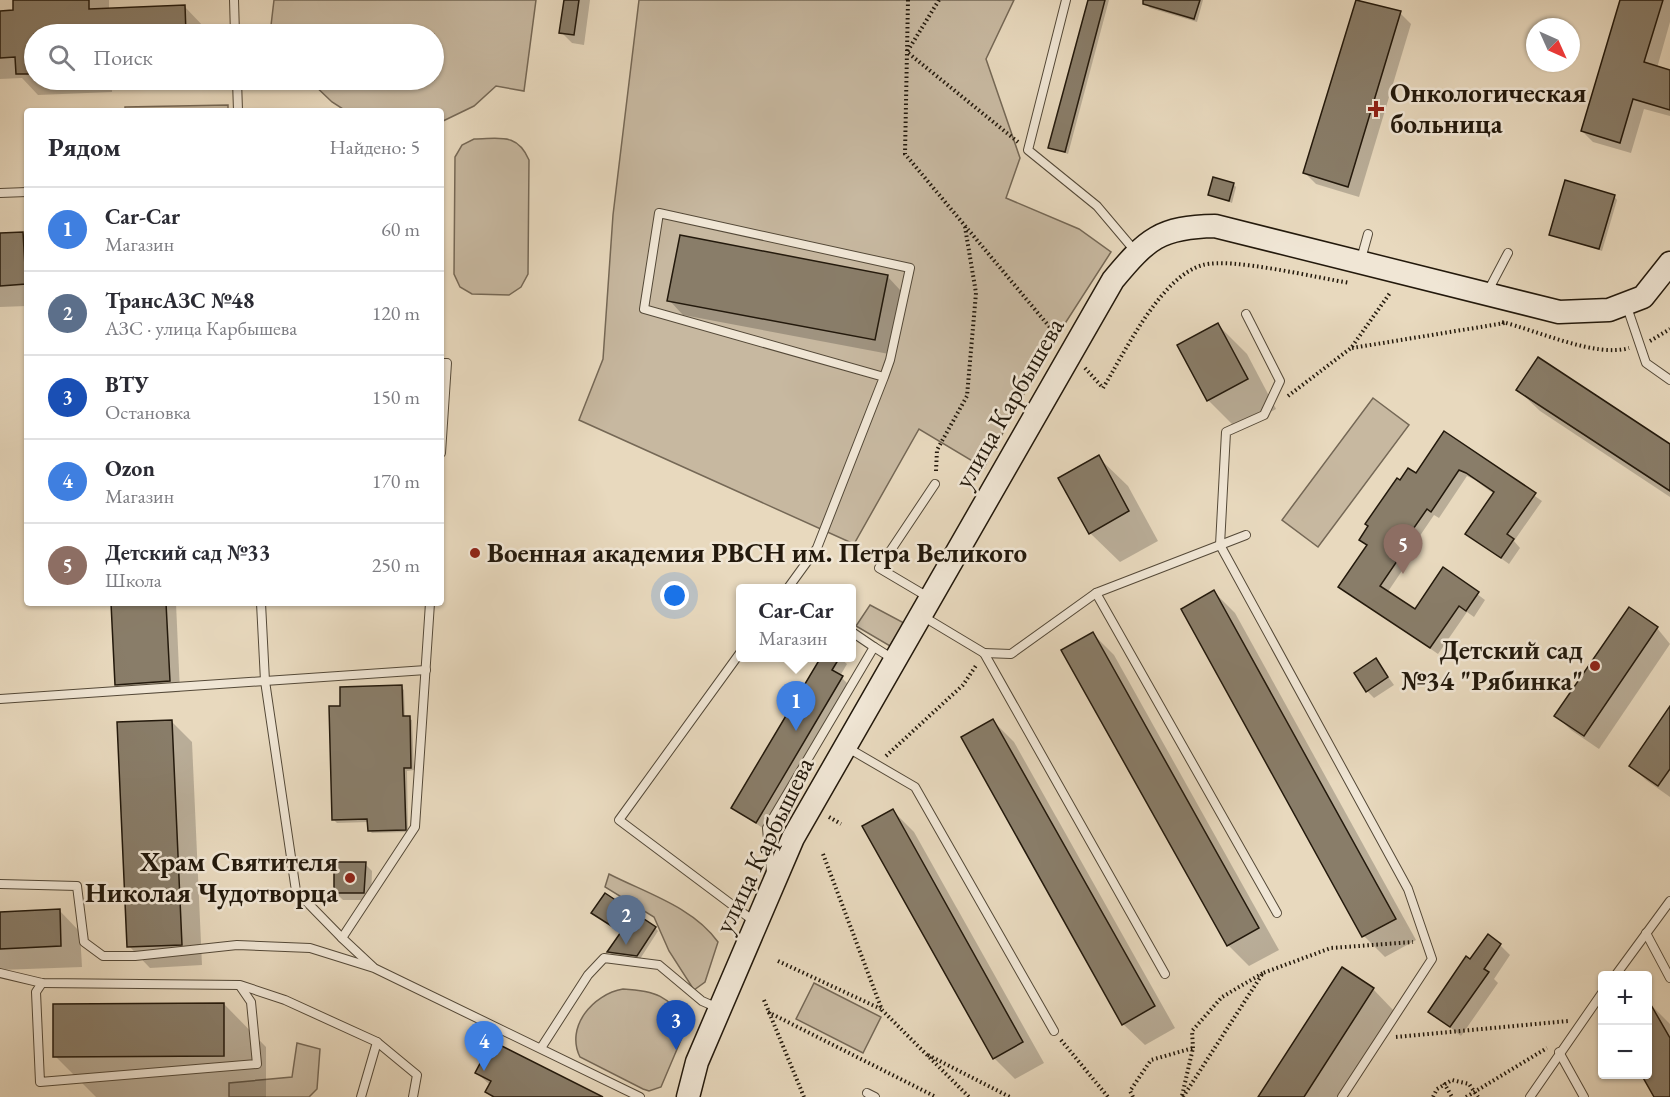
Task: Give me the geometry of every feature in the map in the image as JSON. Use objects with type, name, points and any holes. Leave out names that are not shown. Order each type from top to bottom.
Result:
[{"type":"street","name":"улица Карбышева","points":[[688,1097],[697,1062],[793,837],[1113,280],[1136,252],[1158,236],[1183,227],[1215,226],[1559,312],[1610,310],[1643,297],[1670,263]]},
{"type":"lane","points":[[234,0],[235,24]]},
{"type":"lane","points":[[1066,0],[1028,150],[1098,206],[1136,252]]},
{"type":"lane","points":[[237,90],[238,108]]},
{"type":"lane","points":[[0,192],[24,192]]},
{"type":"lane","points":[[791,584],[817,548],[884,377],[890,360],[910,268],[659,213],[644,309],[884,377]]},
{"type":"lane","points":[[1360,262],[1368,234]]},
{"type":"lane","points":[[1487,294],[1508,253]]},
{"type":"lane","points":[[1626,304],[1646,363],[1670,380]]},
{"type":"lane","points":[[1246,314],[1280,381],[1264,414],[1226,432],[1220,545],[1408,889],[1432,959],[1342,1097]]},
{"type":"lane","points":[[444,363],[447,363],[444,408]]},
{"type":"lane","points":[[935,484],[879,568],[984,653],[1165,974]]},
{"type":"lane","points":[[984,653],[1011,654],[1096,593],[1246,535]]},
{"type":"lane","points":[[1096,593],[1277,913]]},
{"type":"lane","points":[[261,606],[265,681],[297,891],[374,968]]},
{"type":"lane","points":[[342,938],[415,827],[430,606]]},
{"type":"lane","points":[[856,635],[895,659]]},
{"type":"lane","points":[[773,885],[767,828],[874,648]]},
{"type":"lane","points":[[736,660],[619,820],[756,922]]},
{"type":"lane","points":[[0,699],[426,670]]},
{"type":"lane","points":[[845,746],[915,787],[1054,1031]]},
{"type":"lane","points":[[0,884],[77,886],[84,942],[103,956],[135,956],[237,945],[310,948],[374,968],[640,1097]]},
{"type":"lane","points":[[1618,971],[1670,901]]},
{"type":"lane","points":[[1646,933],[1670,978]]},
{"type":"lane","points":[[541,1048],[588,975],[604,958],[659,965],[702,1001],[719,1009]]},
{"type":"lane","points":[[0,973],[42,983],[240,985],[285,1000],[377,1042],[417,1075],[412,1097]]},
{"type":"lane","points":[[42,983],[36,992],[40,1082],[257,1064],[251,1002],[240,985]]},
{"type":"lane","points":[[1530,1097],[1598,998]]},
{"type":"lane","points":[[362,1097],[377,1042]]},
{"type":"lane","points":[[1559,1052],[1584,1097]]},
{"type":"lane","points":[[867,1093],[876,1097]]},
{"type":"path","points":[[908,0],[905,154],[1103,388],[1142,324],[1175,279],[1204,264],[1242,265],[1354,284]]},
{"type":"path","points":[[907,52],[939,0]]},
{"type":"path","points":[[907,52],[1028,150]]},
{"type":"path","points":[[935,484],[937,450],[967,396],[976,293],[965,226]]},
{"type":"path","points":[[1264,414],[1351,348],[1390,293],[1381,291]]},
{"type":"path","points":[[1351,348],[1505,322]]},
{"type":"path","points":[[876,765],[963,685],[984,653]]},
{"type":"path","points":[[825,815],[841,824]]},
{"type":"path","points":[[824,854],[882,1010]]},
{"type":"path","points":[[1183,1097],[1193,1048],[1192,1031],[1221,997],[1263,973],[1331,948],[1425,941]]},
{"type":"path","points":[[778,961],[882,1010],[969,1097]]},
{"type":"path","points":[[1183,1097],[1263,973]]},
{"type":"path","points":[[764,1000],[804,1097]]},
{"type":"path","points":[[768,1012],[936,1097]]},
{"type":"path","points":[[1562,1030],[1575,1012]]},
{"type":"path","points":[[1382,1038],[1568,1021]]},
{"type":"path","points":[[1054,1031],[1108,1097]]},
{"type":"path","points":[[1466,1097],[1548,1047]]},
{"type":"path","points":[[1133,1097],[1130,1091],[1150,1060],[1193,1048]]},
{"type":"path","points":[[925,1053],[1010,1097]]},
{"type":"path","points":[[1433,1097],[1444,1083],[1461,1081],[1476,1091],[1478,1097]]},
{"type":"path","points":[[1444,1083],[1452,1097],[1459,1097]]},
{"type":"shaded area","points":[[274,0],[536,0],[524,91],[496,86],[474,106],[444,121],[444,108],[341,108],[319,90],[444,90],[444,24],[271,24]]},
{"type":"shaded area","points":[[639,0],[1014,0],[986,59],[1020,158],[1006,198],[1079,229],[1111,252],[1046,353],[984,468],[919,429],[854,544],[579,420],[603,359],[613,215]]},
{"type":"shaded area","points":[[228,105],[228,108],[125,107]]},
{"type":"shaded area","points":[[499,138],[513,141],[519,145],[529,160],[528,274],[521,287],[509,295],[472,294],[460,287],[454,274],[455,157],[462,145],[474,139]]},
{"type":"shaded area","points":[[1373,398],[1409,425],[1318,547],[1282,520]]},
{"type":"shaded area","points":[[870,605],[904,623],[890,646],[856,626]]},
{"type":"shaded area","points":[[609,874],[668,902],[696,919],[708,930],[718,942],[705,982],[694,990],[669,951],[654,917],[605,887]]},
{"type":"shaded area","points":[[814,983],[881,1017],[863,1053],[796,1019]]},
{"type":"shaded area","points":[[623,989],[645,991],[660,996],[689,1021],[661,1087],[649,1091],[580,1057],[576,1046],[579,1024],[592,1005],[612,992]]},
{"type":"shaded area","points":[[297,1043],[320,1049],[317,1089],[309,1097],[229,1097],[229,1083],[292,1077]]},
{"type":"building","points":[[13,0],[89,0],[89,9],[185,5],[186,24],[24,24],[24,74],[16,74],[15,57],[0,58],[0,11],[13,10]]},
{"type":"building","points":[[564,0],[579,0],[574,35],[559,33]]},
{"type":"building","points":[[1088,0],[1105,0],[1065,152],[1048,148]]},
{"type":"building","points":[[1143,0],[1200,0],[1194,19],[1143,4]]},
{"type":"building","points":[[1356,0],[1401,11],[1348,187],[1303,173]]},
{"type":"building","points":[[1620,0],[1663,0],[1644,62],[1670,70],[1670,110],[1633,99],[1620,143],[1581,131]]},
{"type":"building","points":[[1213,177],[1234,183],[1229,201],[1208,195]]},
{"type":"building","points":[[1565,180],[1615,195],[1599,249],[1549,235]]},
{"type":"building","points":[[23,232],[24,284],[0,286],[0,233]]},
{"type":"building","points":[[680,235],[888,275],[875,340],[667,301]]},
{"type":"building","points":[[1218,323],[1248,379],[1207,401],[1177,345]]},
{"type":"building","points":[[1538,357],[1670,444],[1670,491],[1516,390]]},
{"type":"building","points":[[1444,431],[1536,493],[1507,534],[1514,539],[1501,558],[1465,534],[1494,492],[1459,470],[1431,512],[1427,509],[1404,542],[1408,545],[1380,586],[1415,609],[1443,567],[1479,592],[1466,611],[1459,606],[1430,648],[1338,587],[1367,545],[1359,540],[1368,526],[1365,524],[1397,478],[1400,480],[1408,468],[1416,473]]},
{"type":"building","points":[[1099,455],[1129,511],[1089,534],[1058,478]]},
{"type":"building","points":[[1214,590],[1396,919],[1362,937],[1181,609]]},
{"type":"building","points":[[111,606],[166,606],[170,681],[115,685]]},
{"type":"building","points":[[1629,607],[1658,627],[1584,736],[1554,716]]},
{"type":"building","points":[[1093,632],[1259,928],[1227,946],[1061,650]]},
{"type":"building","points":[[1376,658],[1388,677],[1366,692],[1354,673]]},
{"type":"building","points":[[818,662],[837,662],[832,670],[843,676],[756,823],[731,808]]},
{"type":"building","points":[[402,685],[403,716],[410,716],[411,768],[404,768],[406,830],[368,831],[367,819],[332,820],[329,706],[340,706],[340,687]]},
{"type":"building","points":[[1670,706],[1670,769],[1658,786],[1629,766]]},
{"type":"building","points":[[993,719],[1155,1006],[1122,1025],[961,737]]},
{"type":"building","points":[[172,720],[182,945],[127,947],[117,722]]},
{"type":"building","points":[[893,809],[1023,1042],[993,1059],[862,826]]},
{"type":"building","name":"Храм Святителя Николая Чудотворца","points":[[334,862],[366,862],[364,893],[334,893]]},
{"type":"building","points":[[605,893],[656,927],[637,956],[607,952],[621,932],[591,913]]},
{"type":"building","points":[[60,909],[61,946],[0,949],[0,912]]},
{"type":"building","points":[[1488,934],[1501,944],[1484,969],[1489,972],[1450,1027],[1428,1012],[1466,956],[1470,959]]},
{"type":"building","points":[[1342,967],[1374,988],[1304,1097],[1258,1097]]},
{"type":"building","points":[[224,1003],[224,1056],[53,1057],[53,1004]]},
{"type":"building","points":[[1652,1007],[1670,1038],[1670,1097],[1654,1097],[1644,1079],[1652,1079]]},
{"type":"building","points":[[492,1041],[603,1097],[494,1097],[485,1092],[491,1081],[475,1073]]},
{"type":"place","name":"Онкологическая больница","points":[[1376,109]]},
{"type":"place","name":"Военная академия РВСН им. Петра Великого","points":[[475,553]]},
{"type":"place","name":"Детский сад №33","points":[[1403,574]]},
{"type":"place","name":"Детский сад №34 \"Рябинка\"","points":[[1595,666]]},
{"type":"place","name":"Car-Car","points":[[796,731]]},
{"type":"place","name":"Храм Святителя Николая Чудотворца","points":[[350,878]]},
{"type":"place","name":"ТрансАЗС №48","points":[[626,945]]},
{"type":"place","name":"ВТУ","points":[[676,1050]]},
{"type":"place","name":"Ozon","points":[[484,1071]]}]
